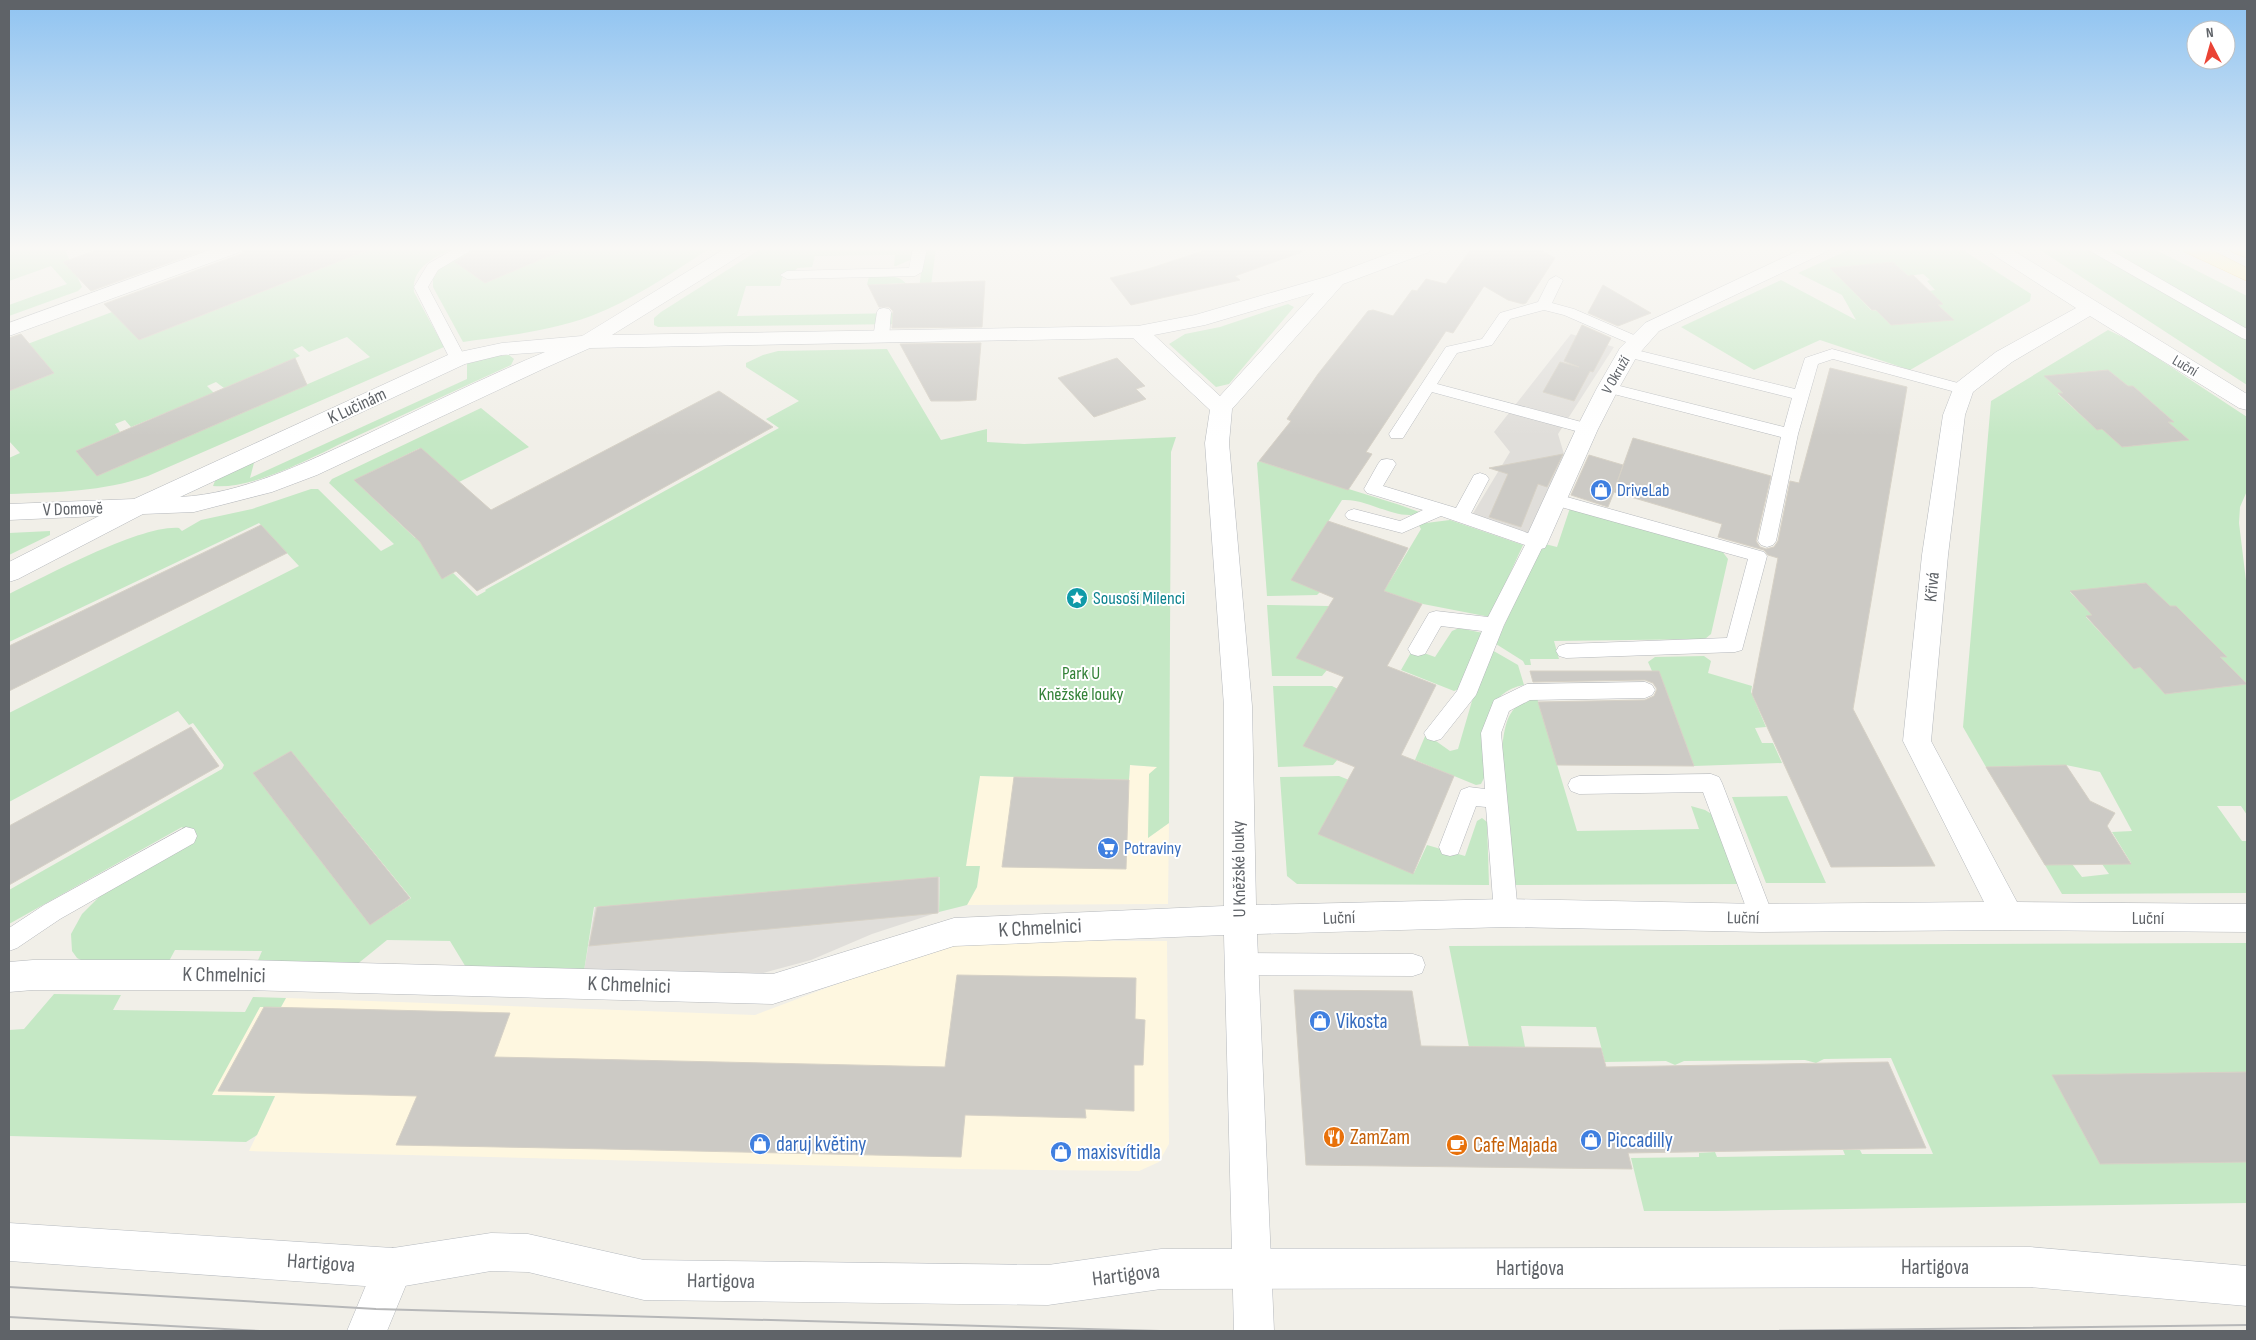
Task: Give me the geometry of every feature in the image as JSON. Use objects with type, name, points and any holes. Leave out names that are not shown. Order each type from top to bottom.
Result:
[{"type":"street","points":[[9,330],[62,311]]},
{"type":"street","name":"K Lučinám","points":[[138,507],[194,504],[264,487],[309,470],[537,363],[587,342],[638,311]]},
{"type":"street","points":[[587,342],[1138,332],[1198,320],[1231,311]]},
{"type":"street","points":[[1138,332],[1221,408],[1276,350],[1310,311]]},
{"type":"street","name":"V Okruží","points":[[1536,542],[1587,429],[1608,388],[1633,347],[1652,327],[1687,311]]},
{"type":"street","points":[[1963,389],[2004,357],[2086,311]]},
{"type":"street","name":"Luční","points":[[2094,311],[2247,403]]},
{"type":"street","name":"K Lučinám","points":[[9,573],[138,507],[458,359],[502,349],[587,342]]},
{"type":"street","name":"Křivá","points":[[1963,389],[1954,415],[1935,555],[1917,741],[2008,916]]},
{"type":"street","name":"U Kněžské louky","points":[[1221,408],[1217,443],[1238,706],[1241,964],[1254,1331]]},
{"type":"street","name":"V Domově","points":[[9,512],[138,507]]},
{"type":"street","name":"Luční","points":[[1240,921],[1506,913],[1884,919],[2008,916],[2247,918]]},
{"type":"street","name":"K Chmelnici","points":[[9,977],[34,975],[245,975],[773,989],[954,932],[1163,922],[1240,921]]},
{"type":"street","name":"Hartigova","points":[[9,1242],[393,1268],[491,1252],[528,1253],[644,1280],[1048,1285],[1161,1269],[2030,1267],[2247,1286]]},
{"type":"street","points":[[367,1331],[393,1268]]},
{"type":"lane","points":[[433,311],[458,359]]},
{"type":"lane","points":[[1397,434],[1451,350],[1487,342],[1505,316],[1526,311]]},
{"type":"lane","points":[[1563,311],[1569,312],[1633,347],[1800,395]]},
{"type":"lane","points":[[2205,311],[2247,335]]},
{"type":"lane","points":[[881,338],[884,312]]},
{"type":"lane","points":[[1767,541],[1790,434],[1810,361],[1832,354],[1963,389]]},
{"type":"lane","points":[[1428,386],[1587,429]]},
{"type":"lane","points":[[1608,388],[1790,434]]},
{"type":"lane","points":[[1387,464],[1373,489],[1440,509],[1536,542],[1494,625],[1466,696],[1434,733]]},
{"type":"lane","points":[[1461,516],[1480,479]]},
{"type":"lane","points":[[1556,500],[1758,556],[1735,645],[1566,651]]},
{"type":"lane","points":[[1354,515],[1402,527],[1440,509]]},
{"type":"lane","points":[[1418,649],[1436,618],[1494,625]]},
{"type":"lane","points":[[1506,913],[1491,734],[1501,706],[1526,692],[1645,690]]},
{"type":"lane","points":[[1579,785],[1711,783],[1762,918]]},
{"type":"lane","points":[[1450,847],[1469,796],[1495,799]]},
{"type":"lane","points":[[9,941],[52,912],[186,836]]},
{"type":"lane","points":[[1241,964],[1413,965]]},
{"type":"shaded area","points":[[1571,334],[1614,347],[1558,434],[1564,454],[1528,535],[1472,515],[1510,452],[1494,432]]},
{"type":"shaded area","points":[[1130,765],[1158,767],[1149,837],[1169,823],[1168,904],[967,905],[977,887],[980,867],[966,866],[979,776],[1129,780]]},
{"type":"shaded area","points":[[940,877],[939,912],[872,934],[811,960],[763,973],[584,971],[596,901]]},
{"type":"shaded area","points":[[962,941],[1167,941],[1169,1144],[1159,1162],[1139,1171],[960,1169],[249,1151],[275,1097],[211,1095],[260,1007],[281,1007],[286,998],[755,1015],[938,946]]},
{"type":"green space","points":[[9,311],[24,311],[9,316]]},
{"type":"green space","points":[[116,311],[145,311],[120,320],[139,340],[214,311],[424,311],[444,347],[148,476],[96,488],[44,493],[9,494],[9,458],[20,453],[9,441],[9,391],[54,373],[36,352],[9,362],[9,351]],"holes":[[[347,337],[370,357],[97,476],[76,451],[120,432],[115,424],[125,420],[131,427],[214,393],[207,386],[216,382],[224,388],[300,356],[293,350],[302,346],[309,352]]]},
{"type":"green space","points":[[446,311],[603,311],[576,321],[544,329],[463,342]]},
{"type":"green space","points":[[739,311],[737,316],[900,313],[900,311],[903,311],[901,324],[658,327],[654,325],[654,318],[661,312]]},
{"type":"green space","points":[[916,311],[928,311],[926,323],[915,323]]},
{"type":"green space","points":[[1269,311],[1291,311],[1229,384],[1216,387],[1169,344],[1185,334],[1220,327]]},
{"type":"green space","points":[[1716,311],[1838,311],[1856,320],[1851,311],[1876,311],[1953,319],[1944,311],[2013,311],[1910,370],[1820,340],[1754,370],[1681,327]]},
{"type":"green space","points":[[2133,311],[2247,311],[2247,385]]},
{"type":"green space","points":[[2108,330],[2133,342],[2247,417],[2247,491],[2240,507],[2239,523],[2247,589],[2247,815],[2241,806],[2217,806],[2242,841],[2247,841],[2247,893],[2062,894],[2045,865],[2072,864],[2082,877],[2109,874],[2102,864],[2131,863],[2112,832],[2132,831],[2100,772],[2066,765],[1986,767],[1963,727],[1991,401]],"holes":[[[2108,370],[2128,386],[2133,386],[2173,421],[2168,422],[2189,440],[2122,447],[2102,429],[2097,430],[2058,394],[2063,393],[2045,377]],[[2146,583],[2170,606],[2176,606],[2226,656],[2220,657],[2246,684],[2165,694],[2140,667],[2134,669],[2086,617],[2092,615],[2070,592]]]},
{"type":"green space","name":"Park U Kněžské louky","points":[[887,349],[941,440],[987,429],[987,442],[1024,444],[1176,437],[1171,452],[1169,823],[1148,838],[1149,774],[1157,767],[1130,765],[1129,780],[980,776],[966,866],[980,866],[977,887],[967,905],[939,912],[940,877],[594,907],[584,971],[467,969],[450,941],[387,940],[355,966],[256,965],[262,951],[175,950],[168,963],[83,961],[77,958],[72,951],[71,934],[82,914],[100,896],[193,841],[182,827],[9,924],[9,890],[222,769],[224,765],[193,723],[189,725],[178,711],[9,802],[9,713],[299,566],[259,523],[9,642],[9,594],[69,564],[141,535],[162,529],[179,528],[182,531],[201,520],[252,509],[311,489],[318,489],[381,551],[394,544],[329,483],[332,479],[481,408],[529,447],[459,482],[420,448],[354,480],[415,538],[421,535],[444,578],[453,573],[477,596],[779,428],[766,419],[799,401],[746,367],[746,363],[763,355],[778,351]],"holes":[[[291,751],[411,898],[370,925],[253,773]]]},
{"type":"green space","points":[[509,355],[514,359],[511,365],[288,469],[248,482],[230,486],[213,486],[215,481],[255,459],[250,478],[467,379],[467,363]]},
{"type":"green space","points":[[1259,461],[1422,513],[1402,514],[1363,502],[1342,500],[1326,525],[1321,591],[1317,595],[1267,596],[1257,463]]},
{"type":"green space","points":[[1570,508],[1722,551],[1728,559],[1711,634],[1705,639],[1554,641],[1559,659],[1530,659],[1531,665],[1525,665],[1523,661],[1496,644],[1541,543],[1557,547]]},
{"type":"green space","points":[[1450,520],[1523,545],[1490,617],[1423,604],[1384,591],[1421,529],[1418,524]]},
{"type":"green space","points":[[50,531],[50,535],[9,555],[9,533]]},
{"type":"green space","points":[[1267,605],[1329,606],[1327,670],[1322,676],[1272,676]]},
{"type":"green space","points":[[1459,628],[1483,633],[1459,689],[1454,691],[1401,670],[1413,649],[1435,657],[1452,631]]},
{"type":"green space","points":[[1492,650],[1518,665],[1524,685],[1509,690],[1499,698],[1492,708],[1486,734],[1485,776],[1481,784],[1476,785],[1415,760],[1426,734],[1450,751],[1458,749],[1472,701]]},
{"type":"green space","points":[[1704,656],[1711,661],[1708,673],[1752,686],[1751,692],[1766,727],[1755,728],[1762,743],[1773,743],[1782,763],[1694,766],[1659,671],[1652,671],[1648,662],[1655,657]]},
{"type":"green space","points":[[1273,686],[1332,686],[1338,689],[1338,759],[1333,765],[1278,767]]},
{"type":"green space","points":[[1537,698],[1577,831],[1699,829],[1691,806],[1705,810],[1715,816],[1741,884],[1511,885],[1503,740],[1507,722],[1514,709],[1527,700]]},
{"type":"green space","points":[[1339,776],[1349,780],[1320,833],[1414,873],[1427,845],[1465,856],[1477,821],[1482,818],[1487,822],[1489,885],[1297,884],[1287,876],[1280,777]]},
{"type":"green space","points":[[1787,796],[1826,883],[1766,883],[1732,797]]},
{"type":"green space","points":[[2247,943],[2247,1072],[2053,1075],[2100,1164],[2247,1162],[2247,1203],[1716,1211],[1644,1211],[1631,1158],[1699,1157],[1699,1153],[1715,1152],[1717,1157],[1845,1155],[1843,1150],[1860,1150],[1862,1154],[1933,1154],[1891,1058],[1824,1059],[1816,1063],[1805,1060],[1684,1061],[1675,1065],[1666,1061],[1605,1062],[1596,1027],[1521,1026],[1525,1047],[1469,1047],[1449,946]]},
{"type":"green space","points":[[54,994],[121,995],[113,1010],[245,1012],[253,997],[286,998],[281,1007],[260,1007],[212,1095],[275,1096],[257,1135],[246,1142],[9,1136],[9,1030],[24,1029]]},
{"type":"building","points":[[110,311],[214,311],[139,340]]},
{"type":"building","points":[[893,311],[983,311],[982,327],[892,328]]},
{"type":"building","points":[[1368,311],[1375,311],[1393,316],[1397,311],[1468,311],[1453,333],[1446,331],[1366,452],[1372,454],[1348,490],[1259,461],[1291,421],[1287,419],[1318,374]]},
{"type":"building","points":[[1589,311],[1647,311],[1651,313],[1618,326],[1588,313]]},
{"type":"building","points":[[1877,311],[1944,311],[1954,320],[1891,325]]},
{"type":"building","points":[[1582,325],[1611,338],[1593,372],[1590,371],[1574,401],[1543,392],[1560,362],[1579,367],[1564,361]]},
{"type":"building","points":[[21,334],[54,373],[9,391],[9,338]]},
{"type":"building","points":[[981,343],[976,400],[959,401],[931,401],[900,344]]},
{"type":"building","points":[[295,358],[307,385],[97,476],[76,451]]},
{"type":"building","points":[[1117,358],[1145,386],[1136,389],[1146,399],[1094,417],[1058,378]]},
{"type":"building","points":[[1830,368],[1907,387],[1853,709],[1935,866],[1831,867],[1752,694],[1778,558],[1768,555],[1764,550],[1718,537],[1722,524],[1614,492],[1608,507],[1571,495],[1589,455],[1623,465],[1614,491],[1633,438],[1771,476],[1756,541],[1760,547],[1766,549],[1774,547],[1778,541],[1790,481],[1799,483]]},
{"type":"building","points":[[2108,370],[2128,386],[2133,386],[2174,422],[2168,422],[2189,440],[2122,447],[2102,429],[2097,430],[2058,393],[2063,393],[2044,376]]},
{"type":"building","points":[[719,391],[773,427],[477,591],[456,571],[442,579],[420,542],[354,480],[421,448],[491,510]]},
{"type":"building","points":[[1563,454],[1547,487],[1538,484],[1521,527],[1489,517],[1508,474],[1489,468]]},
{"type":"building","points":[[1328,521],[1408,548],[1384,591],[1422,604],[1387,666],[1436,685],[1401,755],[1454,776],[1413,874],[1318,834],[1355,767],[1303,746],[1344,677],[1296,658],[1334,598],[1291,580]]},
{"type":"building","points":[[261,525],[287,553],[9,691],[9,646]]},
{"type":"building","points":[[2146,583],[2170,606],[2176,606],[2227,657],[2220,657],[2247,684],[2165,694],[2140,667],[2134,669],[2086,616],[2092,615],[2070,591]]},
{"type":"building","points":[[1530,671],[1659,671],[1694,766],[1557,765],[1538,702],[1645,700],[1654,696],[1657,689],[1653,683],[1645,680],[1533,682]]},
{"type":"building","points":[[191,727],[219,766],[9,885],[9,826]]},
{"type":"building","points":[[291,751],[410,898],[370,925],[253,773]]},
{"type":"building","points":[[2066,765],[2090,801],[2115,813],[2107,826],[2131,864],[2045,865],[1986,767]]},
{"type":"building","points":[[1014,777],[1129,780],[1126,869],[1002,867]]},
{"type":"building","points":[[938,877],[938,913],[589,946],[597,907]]},
{"type":"building","points":[[957,975],[1136,978],[1135,1019],[1145,1020],[1143,1065],[1134,1065],[1134,1111],[1085,1109],[1086,1118],[965,1115],[961,1157],[396,1145],[417,1096],[218,1091],[264,1007],[510,1013],[494,1057],[945,1067]]},
{"type":"building","points":[[1294,990],[1412,991],[1421,1046],[1601,1048],[1606,1067],[1888,1062],[1926,1148],[1628,1153],[1632,1169],[1306,1165]]},
{"type":"building","points":[[2247,1072],[2247,1162],[2100,1164],[2052,1075]]},
{"type":"tram line","points":[[9,1287],[376,1309],[1160,1331]]},
{"type":"tram line","points":[[9,1317],[260,1331]]},
{"type":"tram line","points":[[1764,1331],[2247,1325]]},
{"type":"place","name":"DriveLab","points":[[1601,490]]},
{"type":"place","name":"Sousoší Milenci","points":[[1077,598]]},
{"type":"place","name":"Potraviny","points":[[1108,848]]},
{"type":"place","name":"Vikosta","points":[[1320,1021]]},
{"type":"place","name":"ZamZam","points":[[1334,1137]]},
{"type":"place","name":"Piccadilly","points":[[1591,1140]]},
{"type":"place","name":"daruj květiny","points":[[760,1144]]},
{"type":"place","name":"Cafe Majada","points":[[1457,1145]]},
{"type":"place","name":"maxisvítidla","points":[[1061,1152]]}]
